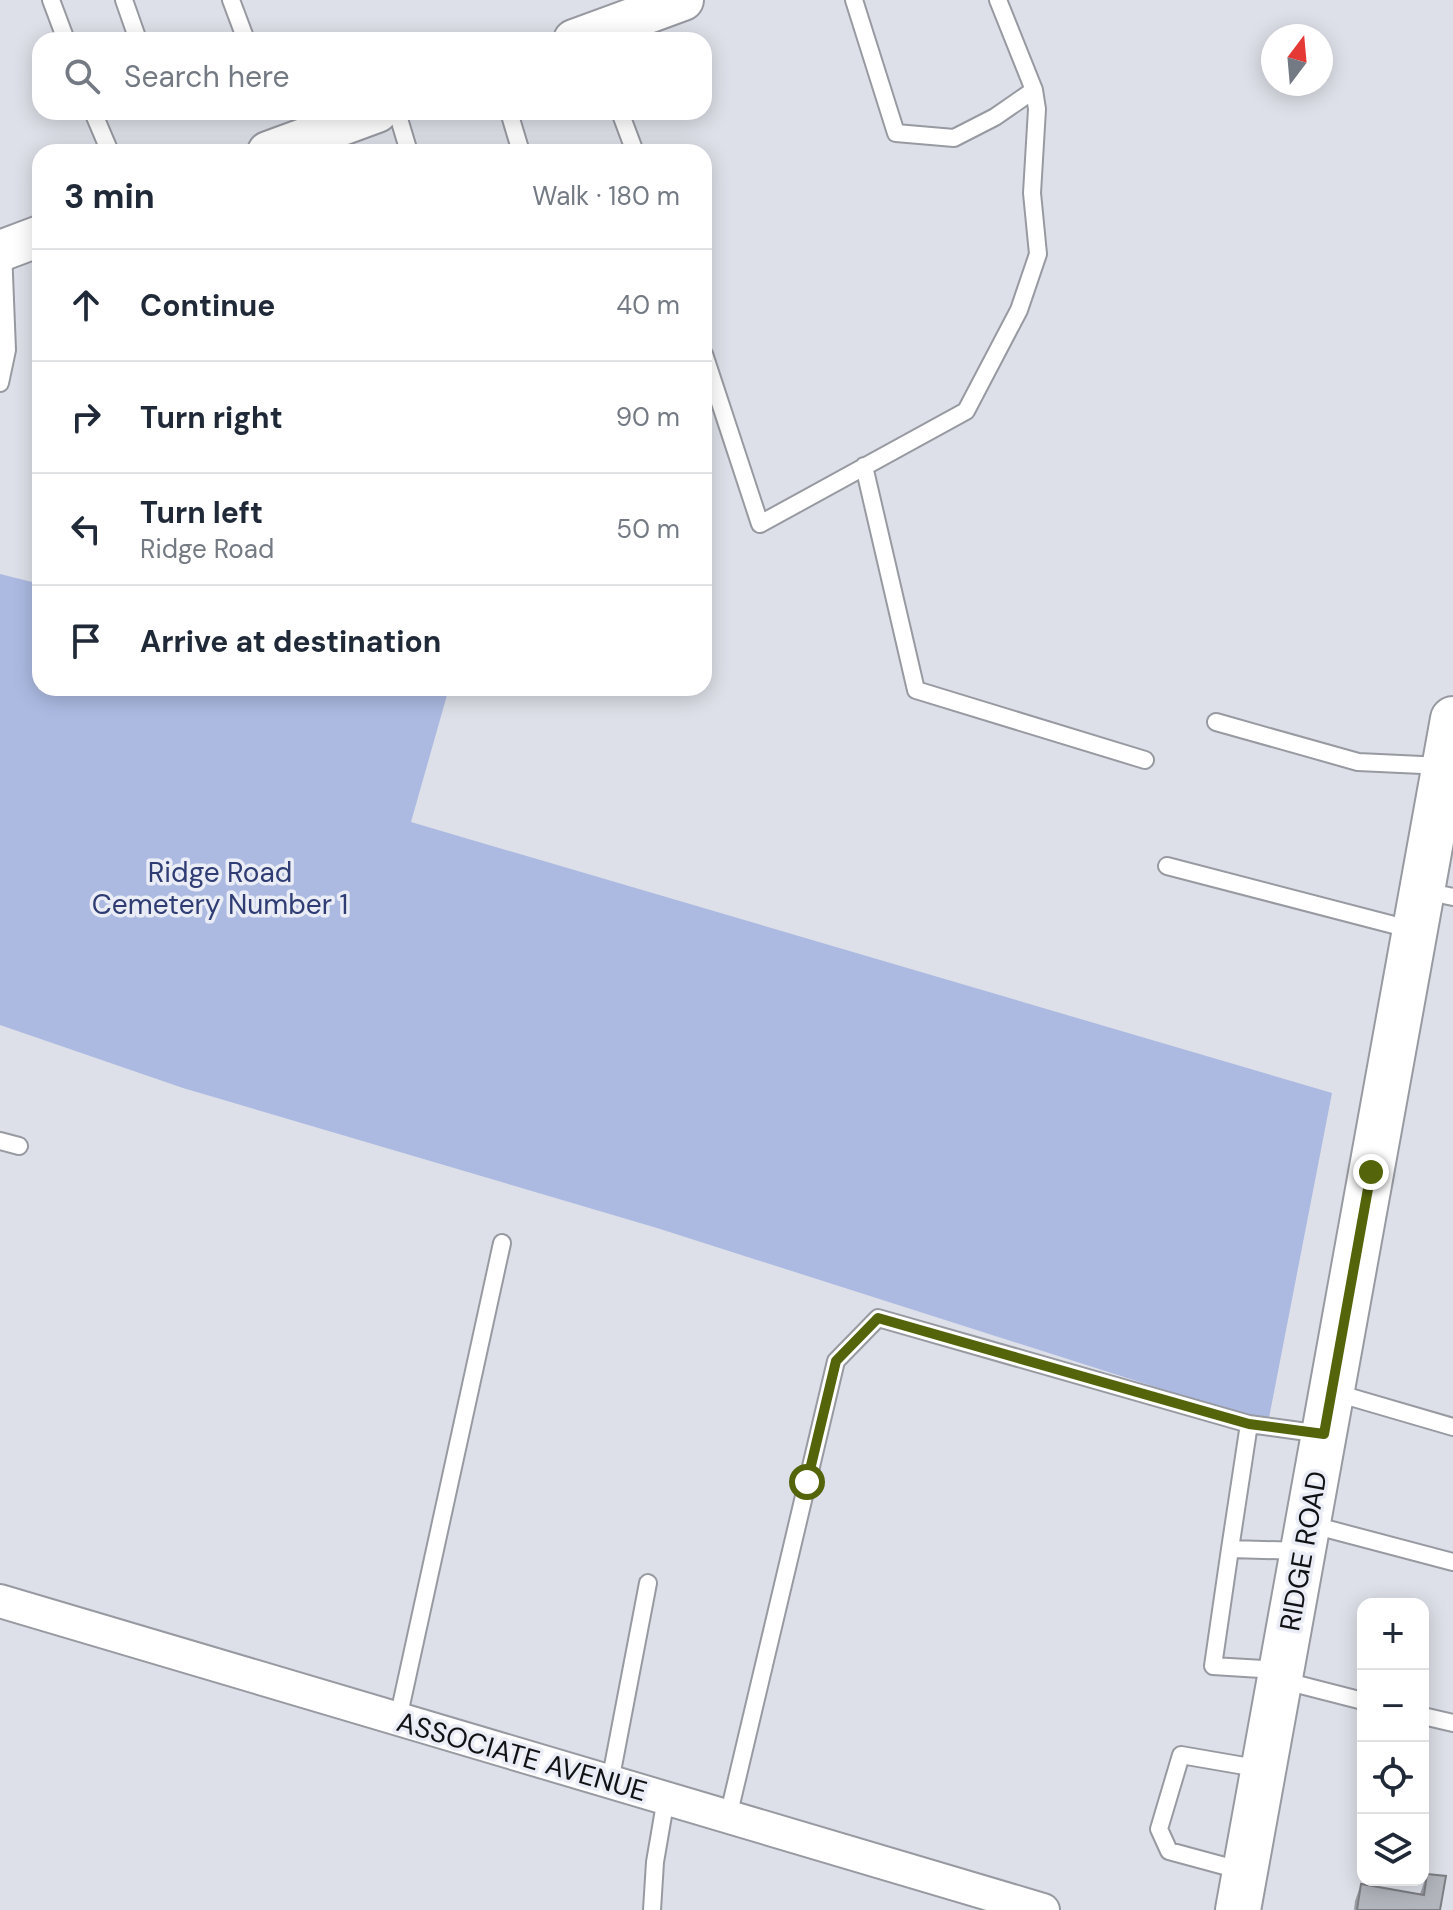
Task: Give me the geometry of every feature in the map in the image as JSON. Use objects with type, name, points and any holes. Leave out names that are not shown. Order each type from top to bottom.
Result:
[{"type":"main road","name":"RIDGE ROAD","points":[[1241,1890],[1331,1391],[1430,906],[1453,719]]},
{"type":"street","points":[[602,32],[683,0]]},
{"type":"street","points":[[290,144],[355,120]]},
{"type":"street","points":[[1,247],[32,238]]},
{"type":"street","name":"ASSOCIATE AVENUE","points":[[0,1601],[1043,1910]]},
{"type":"lane","points":[[51,0],[63,32]]},
{"type":"lane","points":[[124,0],[135,32]]},
{"type":"lane","points":[[231,0],[243,32]]},
{"type":"lane","points":[[854,0],[896,133],[954,138],[995,117],[1034,90]]},
{"type":"lane","points":[[712,378],[760,524],[966,411],[1019,310],[1038,254],[1032,193],[1037,109],[1034,90],[998,0]]},
{"type":"lane","points":[[96,120],[107,144]]},
{"type":"lane","points":[[399,120],[407,144]]},
{"type":"lane","points":[[511,120],[519,144]]},
{"type":"lane","points":[[623,120],[632,144]]},
{"type":"lane","points":[[0,383],[7,350],[1,247]]},
{"type":"lane","points":[[864,466],[916,690],[1145,760]]},
{"type":"lane","points":[[1216,722],[1358,762],[1445,766]]},
{"type":"lane","points":[[1167,866],[1430,906]]},
{"type":"lane","points":[[0,1141],[19,1146]]},
{"type":"lane","points":[[398,1719],[502,1243]]},
{"type":"lane","points":[[728,1817],[836,1361],[878,1318],[1249,1424],[1324,1434]]},
{"type":"lane","points":[[1331,1391],[1453,1427]]},
{"type":"lane","points":[[1249,1424],[1213,1666],[1280,1675],[1357,1699]]},
{"type":"lane","points":[[1230,1549],[1305,1537],[1453,1562]]},
{"type":"lane","points":[[610,1782],[648,1583]]},
{"type":"lane","points":[[1429,1717],[1453,1723]]},
{"type":"lane","points":[[1241,1890],[1169,1851],[1159,1829],[1181,1755],[1263,1769]]},
{"type":"lane","points":[[652,1910],[655,1862],[666,1798]]},
{"type":"green space","name":"Ridge Road Cemetery Number 1","points":[[0,574],[32,582],[32,696],[447,696],[411,822],[1332,1093],[1268,1423],[657,1228],[183,1088],[0,1025]]},
{"type":"building","points":[[1429,1874],[1446,1876],[1440,1910],[1357,1910],[1361,1886],[1424,1895],[1425,1886],[1429,1886]]},
{"type":"route","points":[[807,1482],[836,1361],[878,1318],[1249,1424],[1324,1434],[1371,1172]]}]
